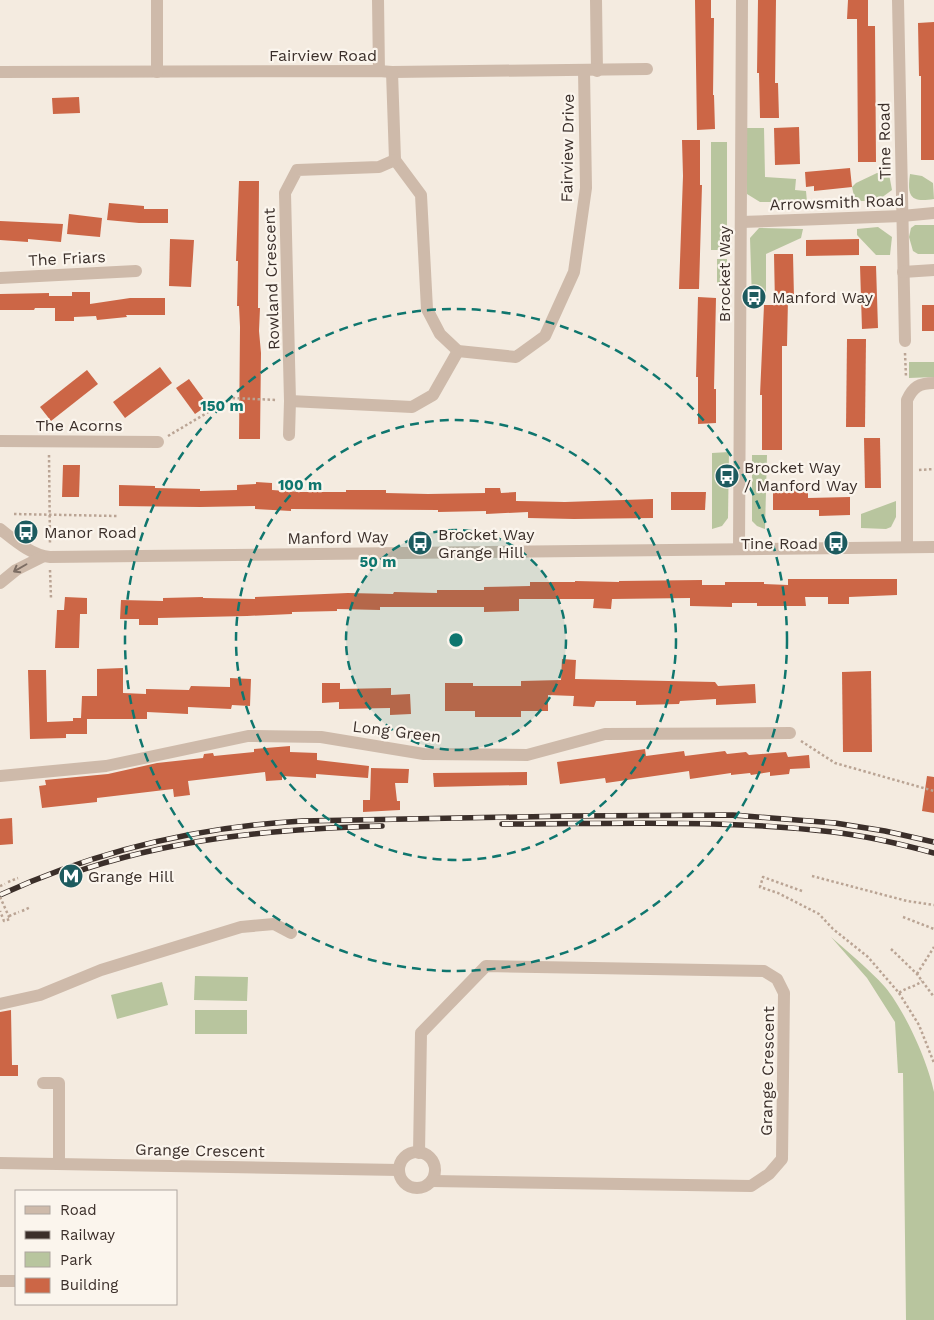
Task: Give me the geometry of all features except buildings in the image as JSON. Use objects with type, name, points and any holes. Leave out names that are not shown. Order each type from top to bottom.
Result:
[{"type":"street","points":[[157,0],[157,72]]},
{"type":"street","points":[[290,401],[412,406],[433,395],[458,351],[440,334],[427,309],[421,195],[395,160],[378,0]]},
{"type":"street","name":"Fairview Drive","points":[[458,351],[516,357],[546,336],[574,272],[586,188],[596,0]]},
{"type":"street","name":"Brocket Way","points":[[740,548],[742,0]]},
{"type":"street","name":"Tine Road","points":[[898,0],[905,341]]},
{"type":"street","name":"Fairview Road","points":[[0,72],[591,71],[647,69]]},
{"type":"street","name":"Rowland Crescent","points":[[289,435],[290,401],[285,193],[297,170],[379,167],[395,160]]},
{"type":"street","name":"Arrowsmith Road","points":[[741,222],[902,216],[934,213]]},
{"type":"street","points":[[903,272],[934,270]]},
{"type":"street","name":"The Friars","points":[[0,278],[136,271]]},
{"type":"street","points":[[907,547],[907,400],[911,391],[916,386],[923,383],[934,383]]},
{"type":"street","name":"The Acorns","points":[[0,441],[158,442]]},
{"type":"street","points":[[0,529],[18,543],[46,557]]},
{"type":"street","name":"Manford Way","points":[[0,583],[16,570],[46,557],[934,547]]},
{"type":"street","name":"Long Green","points":[[0,776],[106,766],[248,736],[321,737],[424,754],[527,755],[605,734],[790,733]]},
{"type":"street","points":[[0,1004],[40,994],[101,970],[241,926],[274,924],[291,933]]},
{"type":"street","name":"Grange Crescent","points":[[0,1163],[399,1170],[402,1181],[412,1188],[423,1188],[432,1181],[751,1186],[769,1174],[782,1159],[784,993],[777,979],[764,971],[486,966],[421,1033],[420,1153]]},
{"type":"street","points":[[42,1083],[59,1084],[59,1164]]},
{"type":"street","points":[[399,1170],[408,1155],[425,1154],[434,1163],[435,1175],[432,1181]]},
{"type":"street","points":[[0,1281],[15,1281]]},
{"type":"path","points":[[905,341],[907,400]]},
{"type":"path","points":[[158,442],[232,398],[290,401]]},
{"type":"path","points":[[49,441],[50,514],[46,557],[51,598]]},
{"type":"path","points":[[14,514],[117,516]]},
{"type":"path","points":[[790,733],[835,763],[934,791]]},
{"type":"path","points":[[812,876],[907,901],[934,905]]},
{"type":"path","points":[[802,891],[763,877],[760,886],[819,914],[832,929],[868,957],[899,993],[919,1025],[934,1063]]},
{"type":"path","points":[[0,886],[18,878]]},
{"type":"path","points":[[0,897],[9,916]]},
{"type":"path","points":[[0,911],[4,921],[10,919],[9,916],[31,907]]},
{"type":"path","points":[[903,917],[934,929]]},
{"type":"path","points":[[916,974],[934,947]]},
{"type":"path","points":[[891,949],[916,974],[934,997]]},
{"type":"path","points":[[899,993],[922,981]]},
{"type":"green space","points":[[746,128],[764,128],[765,177],[796,179],[795,190],[806,191],[807,202],[760,202],[747,194]]},
{"type":"green space","points":[[711,142],[727,142],[727,250],[711,250]]},
{"type":"green space","points":[[877,173],[889,174],[892,190],[877,201],[855,201],[852,187],[856,183]]},
{"type":"green space","points":[[910,174],[922,176],[933,183],[934,199],[920,200],[912,196],[909,188]]},
{"type":"green space","points":[[915,225],[934,225],[934,254],[918,254],[913,251],[909,237],[911,228]]},
{"type":"green space","points":[[878,227],[892,237],[890,255],[876,255],[857,235],[857,229]]},
{"type":"green space","points":[[759,228],[803,229],[801,238],[766,254],[766,300],[752,300],[750,238]]},
{"type":"green space","points":[[717,259],[727,259],[727,287],[717,287]]},
{"type":"green space","points":[[909,362],[934,362],[934,377],[909,378]]},
{"type":"green space","points":[[729,452],[728,518],[722,526],[712,529],[712,453]]},
{"type":"green space","points":[[752,455],[767,455],[765,529],[757,526],[752,521]]},
{"type":"green space","points":[[896,501],[896,517],[891,527],[886,529],[861,528],[861,514]]},
{"type":"green space","points":[[831,937],[873,974],[893,997],[915,1037],[931,1080],[934,1092],[934,1320],[906,1320],[903,1073],[898,1073],[895,1022],[867,978]]},
{"type":"green space","points":[[195,976],[248,977],[247,1001],[194,1000]]},
{"type":"green space","points":[[162,982],[168,1005],[117,1019],[111,995]]},
{"type":"green space","points":[[195,1010],[247,1010],[247,1034],[195,1034]]},
{"type":"railway","points":[[0,895],[36,879],[73,866],[148,844],[224,829],[302,821],[733,815],[835,823],[885,831],[934,842]]},
{"type":"railway","points":[[502,824],[668,823],[751,825],[833,832],[897,843],[934,853]]},
{"type":"railway","points":[[67,875],[106,862],[184,844],[262,833],[382,826]]},
{"type":"place","name":"Manford Way","points":[[754,297]]},
{"type":"place","name":"Brocket Way / Manford Way","points":[[727,476]]},
{"type":"place","name":"Manor Road","points":[[26,532]]},
{"type":"place","name":"Brocket Way Grange Hill","points":[[420,543]]},
{"type":"place","name":"Tine Road","points":[[836,543]]},
{"type":"place","name":"Grange Hill","points":[[71,876]]}]
